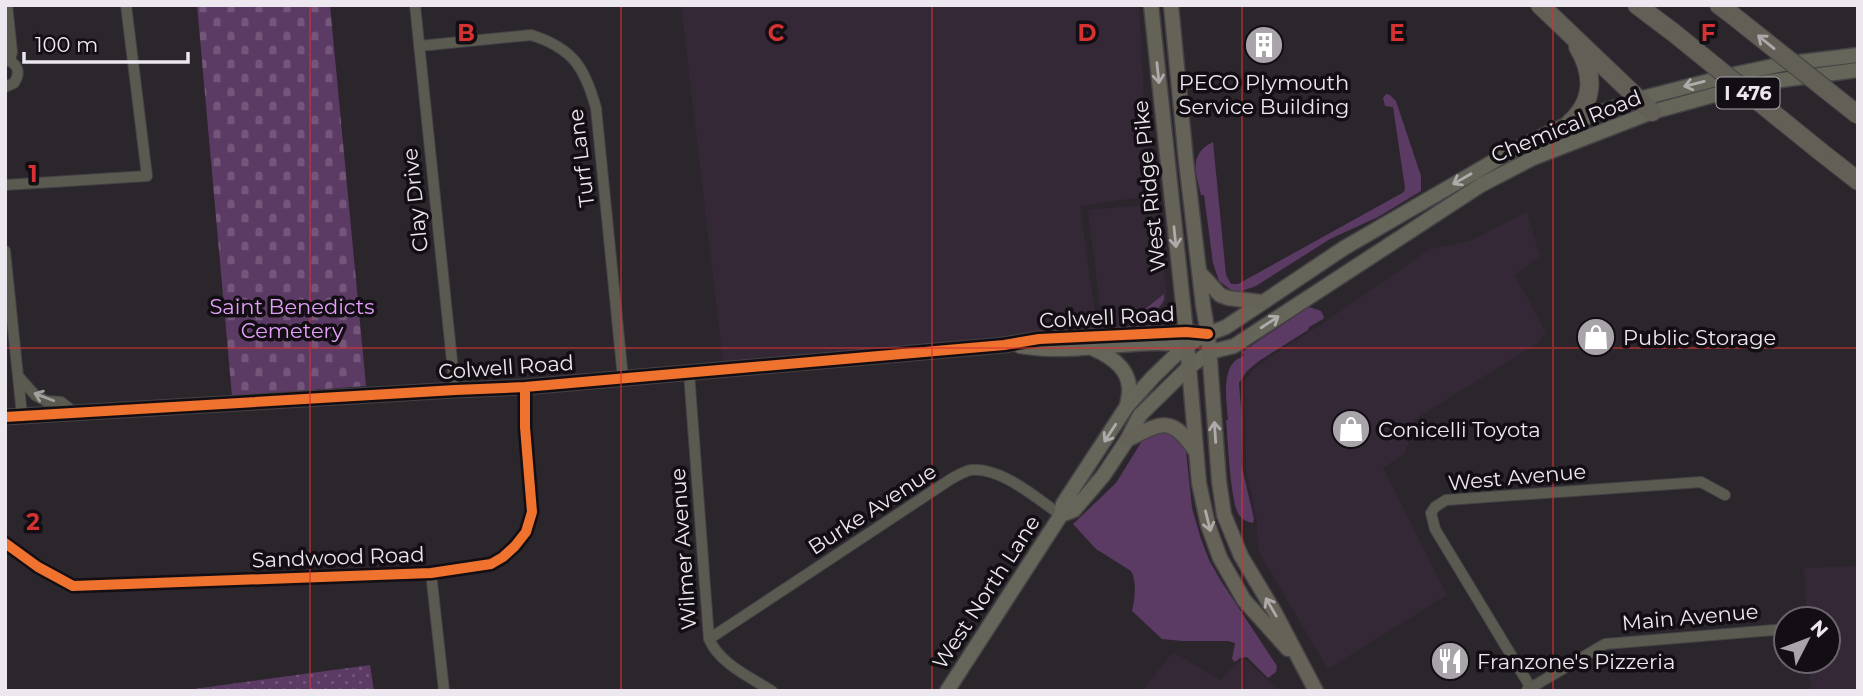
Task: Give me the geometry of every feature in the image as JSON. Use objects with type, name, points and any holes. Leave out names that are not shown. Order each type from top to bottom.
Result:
[{"type":"highway","points":[[1540,5],[1652,112]]},
{"type":"highway","name":"I 476","points":[[1637,5],[1858,180]]},
{"type":"highway","name":"I 476","points":[[1725,10],[1858,115]]},
{"type":"highway","points":[[1570,123],[1582,113],[1589,97],[1585,59],[1571,35]]},
{"type":"main road","name":"West Ridge Pike","points":[[1151,5],[1199,483],[1208,525],[1220,558],[1244,600],[1302,666]]},
{"type":"main road","name":"West Ridge Pike","points":[[1171,5],[1186,161],[1210,352],[1224,515],[1241,556],[1274,611],[1316,691]]},
{"type":"main road","name":"Chemical Road","points":[[1208,334],[1226,327],[1344,248],[1420,203],[1508,153],[1570,123],[1639,99],[1751,71],[1858,54]]},
{"type":"main road","name":"Chemical Road","points":[[1210,352],[1234,346],[1481,185],[1532,158],[1652,112],[1768,82],[1858,70]]},
{"type":"main road","points":[[1200,273],[1220,295],[1262,302]]},
{"type":"main road","name":"West North Lane","points":[[947,691],[1061,515],[1063,505],[1128,405],[1186,338],[1208,334]]},
{"type":"main road","name":"Colwell Road","points":[[5,417],[525,387],[1009,344],[1040,339],[1186,338]]},
{"type":"main road","name":"Colwell Road","points":[[1009,344],[1040,349],[1089,348],[1186,338]]},
{"type":"main road","points":[[1186,338],[1210,352]]},
{"type":"main road","points":[[1089,348],[1110,357],[1124,372],[1129,387],[1128,405]]},
{"type":"main road","name":"West North Lane","points":[[1061,515],[1074,510],[1102,476],[1127,440],[1140,415],[1189,367],[1210,352]]},
{"type":"main road","points":[[1127,440],[1155,425],[1165,424],[1180,432],[1196,453]]},
{"type":"street","points":[[5,87],[15,83],[18,75],[17,67],[7,60],[12,52],[7,5]]},
{"type":"street","points":[[5,185],[147,176],[126,5]]},
{"type":"street","name":"Clay Drive","points":[[415,5],[455,390]]},
{"type":"street","name":"Turf Lane","points":[[419,46],[531,36],[548,40],[578,62],[590,84],[596,108],[623,377]]},
{"type":"street","points":[[5,251],[22,415]]},
{"type":"street","name":"Wilmer Avenue","points":[[689,373],[709,639],[722,659],[772,691]]},
{"type":"street","points":[[18,375],[35,395],[46,401],[61,401],[74,412]]},
{"type":"street","name":"Sandwood Road","points":[[5,543],[38,567],[73,586],[431,573],[491,564],[509,552],[526,532],[533,512],[525,428],[525,387]]},
{"type":"street","name":"Burke Avenue","points":[[709,639],[951,479],[969,470],[999,475],[1061,515]]},
{"type":"street","name":"West Avenue","points":[[1528,689],[1435,528],[1431,513],[1435,507],[1446,500],[1701,481],[1725,495]]},
{"type":"street","points":[[431,573],[444,691]]},
{"type":"street","name":"Main Avenue","points":[[1528,689],[1605,643],[1772,630]]},
{"type":"shaded area","points":[[681,5],[1139,5],[1144,105],[1156,195],[1080,206],[1098,336],[724,370]]},
{"type":"shaded area","points":[[1157,204],[1167,300],[1148,324],[1103,329],[1088,210]]},
{"type":"shaded area","points":[[1527,212],[1540,256],[1515,275],[1546,333],[1536,344],[1415,419],[1405,453],[1383,468],[1447,595],[1328,669],[1258,551],[1257,523],[1246,469],[1244,381],[1258,365],[1430,249],[1470,241]]},
{"type":"shaded area","points":[[1858,566],[1858,691],[1811,691],[1810,675],[1842,675],[1842,605],[1806,605],[1804,568]]},
{"type":"shaded area","points":[[1173,652],[1220,680],[1243,658],[1281,691],[1142,691]]},
{"type":"green space","name":"Saint Benedicts Cemetery","points":[[197,5],[330,5],[366,386],[232,396]]},
{"type":"green space","points":[[1386,94],[1396,101],[1421,176],[1421,191],[1378,217],[1330,239],[1256,286],[1236,293],[1231,292],[1219,281],[1213,263],[1204,195],[1201,195],[1196,172],[1200,152],[1213,142],[1226,275],[1231,284],[1238,284],[1404,192],[1393,107],[1385,106],[1383,98]]},
{"type":"green space","points":[[1164,294],[1164,300],[1149,322],[1129,324],[1130,321]]},
{"type":"green space","points":[[1309,307],[1321,311],[1323,319],[1259,361],[1247,371],[1239,383],[1241,463],[1254,519],[1253,523],[1249,522],[1239,515],[1231,484],[1226,420],[1228,372],[1231,365],[1244,355],[1242,352]]},
{"type":"green space","points":[[1165,432],[1178,439],[1186,451],[1192,508],[1209,560],[1277,666],[1276,672],[1268,678],[1247,657],[1235,662],[1232,659],[1235,643],[1162,639],[1132,611],[1135,590],[1131,571],[1096,549],[1073,524],[1116,483],[1142,441],[1153,433]]},
{"type":"green space","points":[[370,665],[374,691],[179,691]]},
{"type":"cycle path","points":[[5,417],[525,387],[1004,345],[1039,339],[1186,332],[1208,334]]},
{"type":"cycle path","points":[[5,543],[38,567],[73,586],[431,573],[491,564],[515,546],[526,532],[532,512],[525,427],[525,387]]},
{"type":"place","name":"PECO Plymouth Service Building","points":[[1264,45]]},
{"type":"place","name":"Public Storage","points":[[1596,337]]},
{"type":"place","name":"Conicelli Toyota","points":[[1351,429]]},
{"type":"place","name":"Franzone's Pizzeria","points":[[1450,661]]}]
